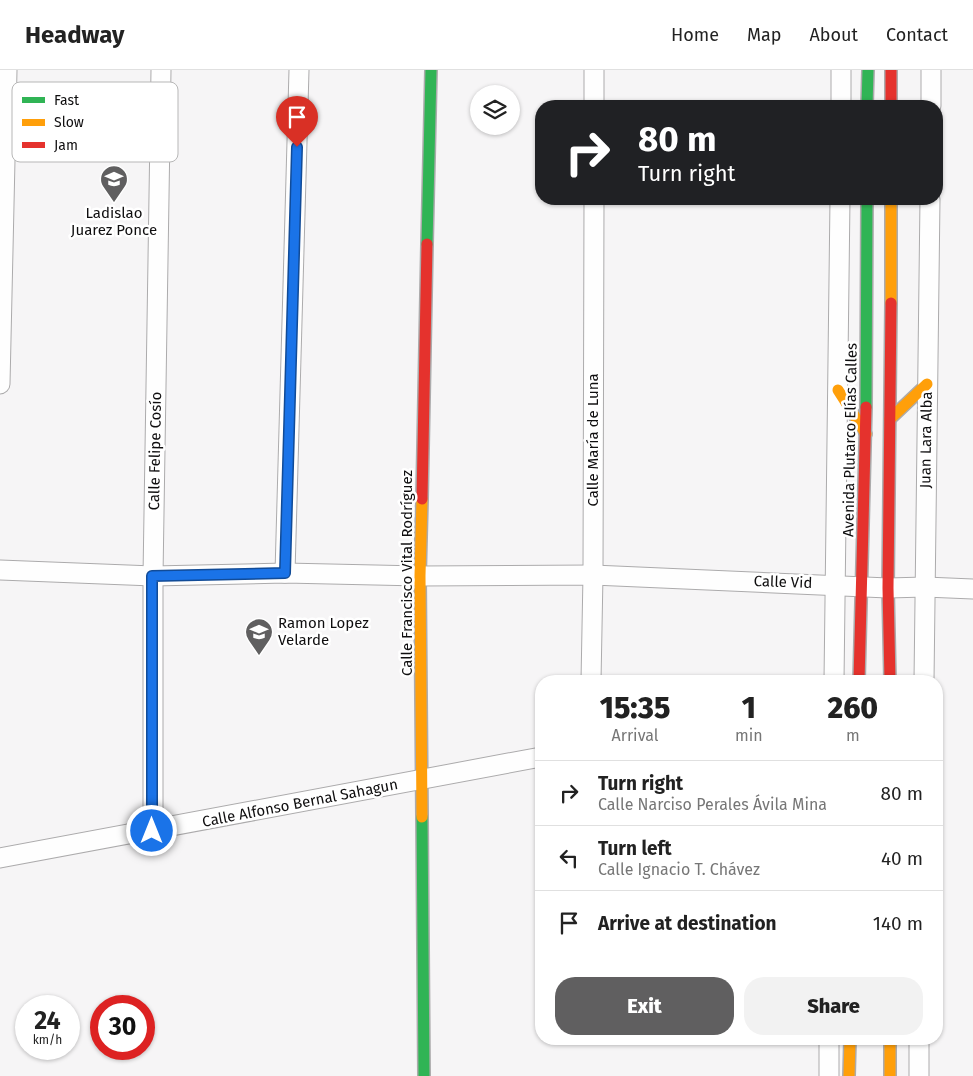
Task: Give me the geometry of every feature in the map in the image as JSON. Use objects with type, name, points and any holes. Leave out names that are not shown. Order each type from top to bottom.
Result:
[{"type":"main road","name":"Calle Francisco Vital Rodríguez","points":[[424,1076],[420,576],[430,70]]},
{"type":"main road","points":[[867,100],[868,70]]},
{"type":"main road","points":[[891,70],[891,100]]},
{"type":"main road","points":[[861,100],[867,89]]},
{"type":"main road","name":"Avenida Plutarco Elías Calles","points":[[859,675],[866,434],[867,205]]},
{"type":"main road","points":[[890,675],[888,588],[891,205]]},
{"type":"main road","points":[[890,420],[927,384]]},
{"type":"main road","points":[[838,390],[866,434]]},
{"type":"main road","points":[[849,1076],[850,1045]]},
{"type":"main road","points":[[890,1045],[890,1076]]},
{"type":"street","points":[[0,384],[7,70]]},
{"type":"street","points":[[285,573],[299,70]]},
{"type":"street","points":[[594,70],[594,100]]},
{"type":"street","points":[[841,70],[841,100]]},
{"type":"street","points":[[931,70],[931,100]]},
{"type":"street","name":"Calle Felipe Cosío","points":[[152,831],[152,576],[159,162]]},
{"type":"street","name":"Calle María de Luna","points":[[591,675],[594,205]]},
{"type":"street","points":[[834,675],[840,205]]},
{"type":"street","name":"Juan Lara Alba","points":[[924,675],[930,205]]},
{"type":"street","name":"Calle Vid","points":[[0,570],[152,576],[285,573],[420,576],[593,575],[835,584],[888,588],[973,589]]},
{"type":"street","name":"Calle Alfonso Bernal Sahagun","points":[[0,858],[535,758]]},
{"type":"street","points":[[829,1045],[829,1076]]},
{"type":"street","points":[[919,1045],[919,1076]]},
{"type":"traffic: fast","points":[[427,244],[431,70]]},
{"type":"traffic: fast","points":[[867,100],[868,70]]},
{"type":"traffic: fast","points":[[866,407],[867,205]]},
{"type":"traffic: fast","points":[[422,817],[424,1076]]},
{"type":"traffic: slow","points":[[891,205],[891,303]]},
{"type":"traffic: slow","points":[[890,419],[927,384]]},
{"type":"traffic: slow","points":[[838,390],[866,434]]},
{"type":"traffic: slow","points":[[422,499],[420,576],[422,817]]},
{"type":"traffic: slow","points":[[849,1076],[850,1045]]},
{"type":"traffic: slow","points":[[890,1045],[890,1076]]},
{"type":"traffic: jam","points":[[891,70],[891,100]]},
{"type":"traffic: jam","points":[[422,499],[427,244]]},
{"type":"traffic: jam","points":[[890,675],[888,588],[891,303]]},
{"type":"traffic: jam","points":[[859,675],[866,407]]},
{"type":"place","name":"Ladislao Juarez Ponce","points":[[114,203]]},
{"type":"place","name":"Ramon Lopez Velarde","points":[[259,656]]},
{"type":"route","points":[[152,831],[152,576],[285,573],[297,147]]}]
